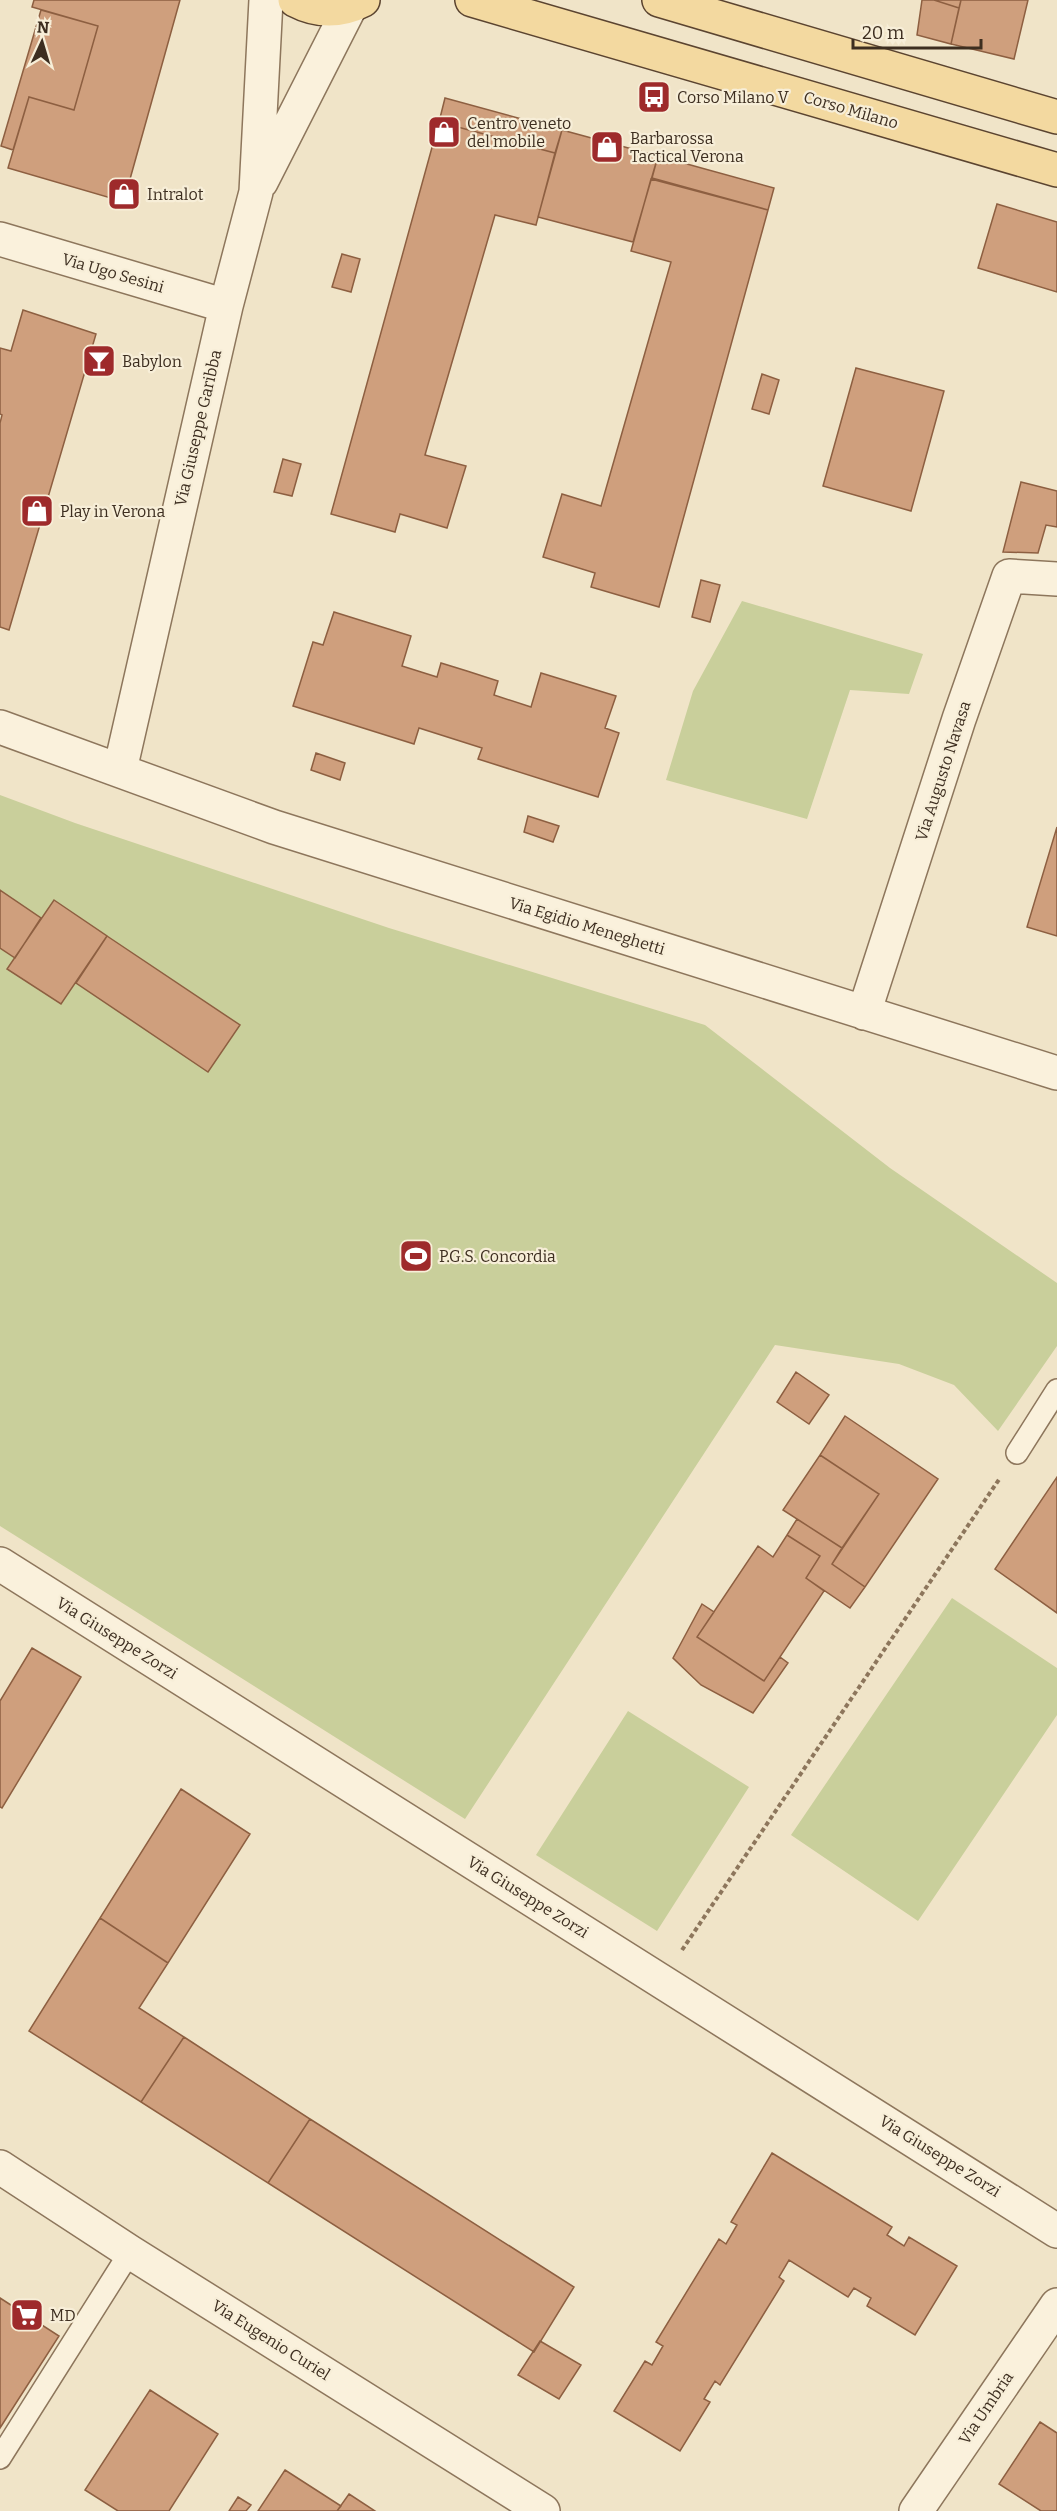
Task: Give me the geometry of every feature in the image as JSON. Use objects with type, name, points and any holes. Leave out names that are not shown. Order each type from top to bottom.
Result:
[{"type":"main road","points":[[295,0],[307,6],[326,10],[357,3]]},
{"type":"main road","name":"Corso Milano","points":[[472,0],[1057,170]]},
{"type":"main road","points":[[659,0],[1057,117]]},
{"type":"street","name":"Via Giuseppe Garibba","points":[[120,770],[226,306],[256,192],[266,0]]},
{"type":"street","name":"Via Giuseppe Garibba","points":[[256,192],[357,3]]},
{"type":"street","name":"Via Ugo Sesini","points":[[0,239],[226,306]]},
{"type":"street","name":"Via Augusto Navasa","points":[[864,1013],[959,719],[1009,576],[1057,579]]},
{"type":"street","name":"Via Egidio Meneghetti","points":[[0,727],[274,827],[1057,1073]]},
{"type":"street","name":"Via Giuseppe Zorzi","points":[[0,1564],[1057,2230]]},
{"type":"street","name":"Via Eugenio Curiel","points":[[0,2167],[130,2252],[543,2511]]},
{"type":"street","name":"Via Umbria","points":[[916,2511],[1057,2305]]},
{"type":"lane","points":[[1017,1453],[1057,1390]]},
{"type":"lane","points":[[0,2458],[130,2252]]},
{"type":"path","points":[[679,1953],[1017,1453]]},
{"type":"green space","points":[[742,601],[923,654],[909,694],[850,690],[807,819],[666,780],[693,691]]},
{"type":"green space","name":"P.G.S. Concordia","points":[[0,795],[75,823],[389,928],[705,1025],[890,1168],[1057,1283],[1057,1346],[998,1431],[954,1385],[899,1364],[775,1345],[465,1819],[0,1526]]},
{"type":"green space","points":[[952,1598],[1057,1668],[1057,1715],[918,1921],[791,1835]]},
{"type":"green space","points":[[628,1711],[749,1787],[657,1931],[536,1855]]},
{"type":"building","points":[[34,0],[180,0],[125,197],[121,201],[8,168],[29,97],[74,110],[98,26],[32,7]]},
{"type":"building","points":[[922,0],[934,0],[959,8],[951,44],[917,35]]},
{"type":"building","points":[[934,0],[961,0],[959,8]]},
{"type":"building","points":[[961,0],[1028,0],[1014,59],[951,44]]},
{"type":"building","points":[[41,10],[98,26],[74,110],[29,97],[13,150],[1,146]]},
{"type":"building","points":[[445,98],[562,130],[555,153],[439,122]]},
{"type":"building","points":[[439,122],[555,153],[536,225],[495,215],[429,441],[425,455],[466,466],[447,528],[400,514],[395,532],[331,514]]},
{"type":"building","points":[[562,130],[658,156],[633,242],[538,217]]},
{"type":"building","points":[[658,156],[774,188],[768,210],[652,178]]},
{"type":"building","points":[[651,179],[768,210],[659,607],[591,587],[595,573],[543,557],[562,494],[601,506],[671,262],[631,251]]},
{"type":"building","points":[[997,204],[1057,222],[1057,292],[978,268]]},
{"type":"building","points":[[342,254],[360,259],[351,292],[332,287]]},
{"type":"building","points":[[23,310],[96,334],[9,630],[0,627],[0,423],[2,415],[0,414],[0,348],[11,351]]},
{"type":"building","points":[[856,368],[944,391],[911,511],[823,486]]},
{"type":"building","points":[[762,374],[779,380],[769,414],[752,409]]},
{"type":"building","points":[[283,459],[301,464],[292,496],[274,492]]},
{"type":"building","points":[[1021,482],[1057,491],[1057,527],[1046,525],[1038,553],[1003,552]]},
{"type":"building","points":[[701,580],[720,585],[710,622],[692,617]]},
{"type":"building","points":[[334,612],[411,636],[402,666],[437,677],[441,663],[467,671],[498,681],[494,695],[531,707],[541,673],[616,696],[605,728],[619,733],[598,797],[478,759],[482,748],[419,728],[414,744],[293,706],[313,642],[323,645]]},
{"type":"building","points":[[316,753],[345,763],[340,780],[311,770]]},
{"type":"building","points":[[528,816],[559,826],[553,842],[524,832]]},
{"type":"building","points":[[1057,827],[1057,936],[1027,927]]},
{"type":"building","points":[[0,890],[41,918],[15,958],[0,948]]},
{"type":"building","points":[[54,900],[107,936],[61,1004],[7,969]]},
{"type":"building","points":[[107,936],[240,1025],[208,1072],[76,983]]},
{"type":"building","points":[[796,1372],[829,1395],[809,1424],[777,1402]]},
{"type":"building","points":[[845,1416],[938,1479],[865,1587],[832,1564],[879,1494],[820,1455]]},
{"type":"building","points":[[820,1455],[879,1494],[842,1548],[783,1510]]},
{"type":"building","points":[[1057,1477],[1057,1613],[995,1569]]},
{"type":"building","points":[[797,1519],[842,1548],[832,1564],[865,1587],[850,1608],[806,1578],[820,1556],[787,1535]]},
{"type":"building","points":[[787,1535],[820,1556],[806,1578],[824,1591],[764,1681],[697,1637],[758,1546],[773,1557]]},
{"type":"building","points":[[702,1604],[714,1612],[697,1637],[764,1681],[780,1657],[788,1663],[753,1713],[701,1685],[673,1658]]},
{"type":"building","points":[[32,1648],[81,1677],[2,1808],[0,1807],[0,1701]]},
{"type":"building","points":[[181,1789],[250,1834],[168,1963],[100,1918]]},
{"type":"building","points":[[100,1918],[168,1963],[139,2008],[184,2037],[141,2102],[29,2031]]},
{"type":"building","points":[[184,2037],[310,2119],[268,2183],[141,2102]]},
{"type":"building","points":[[310,2119],[574,2287],[534,2352],[268,2183]]},
{"type":"building","points":[[772,2153],[892,2227],[887,2235],[904,2246],[909,2237],[957,2266],[915,2335],[867,2306],[871,2298],[854,2288],[848,2297],[789,2260],[779,2277],[784,2281],[720,2385],[715,2381],[704,2399],[710,2402],[680,2451],[614,2411],[645,2361],[652,2365],[663,2346],[656,2342],[719,2239],[726,2244],[737,2225],[731,2222]]},
{"type":"building","points":[[0,2298],[59,2336],[0,2428]]},
{"type":"building","points":[[540,2341],[581,2365],[559,2399],[518,2375]]},
{"type":"building","points":[[150,2390],[218,2434],[169,2511],[118,2511],[85,2490]]},
{"type":"building","points":[[1040,2422],[1057,2433],[1057,2511],[1041,2511],[999,2484]]},
{"type":"building","points":[[285,2470],[341,2506],[337,2511],[258,2511]]},
{"type":"building","points":[[349,2494],[375,2511],[337,2511]]},
{"type":"building","points":[[238,2497],[251,2505],[246,2511],[229,2511]]},
{"type":"place","name":"Corso Milano V","points":[[654,97]]},
{"type":"place","name":"Centro veneto del mobile","points":[[444,132]]},
{"type":"place","name":"Barbarossa Tactical Verona","points":[[607,147]]},
{"type":"place","name":"Intralot","points":[[124,194]]},
{"type":"place","name":"Babylon","points":[[99,361]]},
{"type":"place","name":"Play in Verona","points":[[37,511]]},
{"type":"place","name":"P.G.S. Concordia","points":[[416,1256]]},
{"type":"place","name":"MD","points":[[27,2315]]}]
